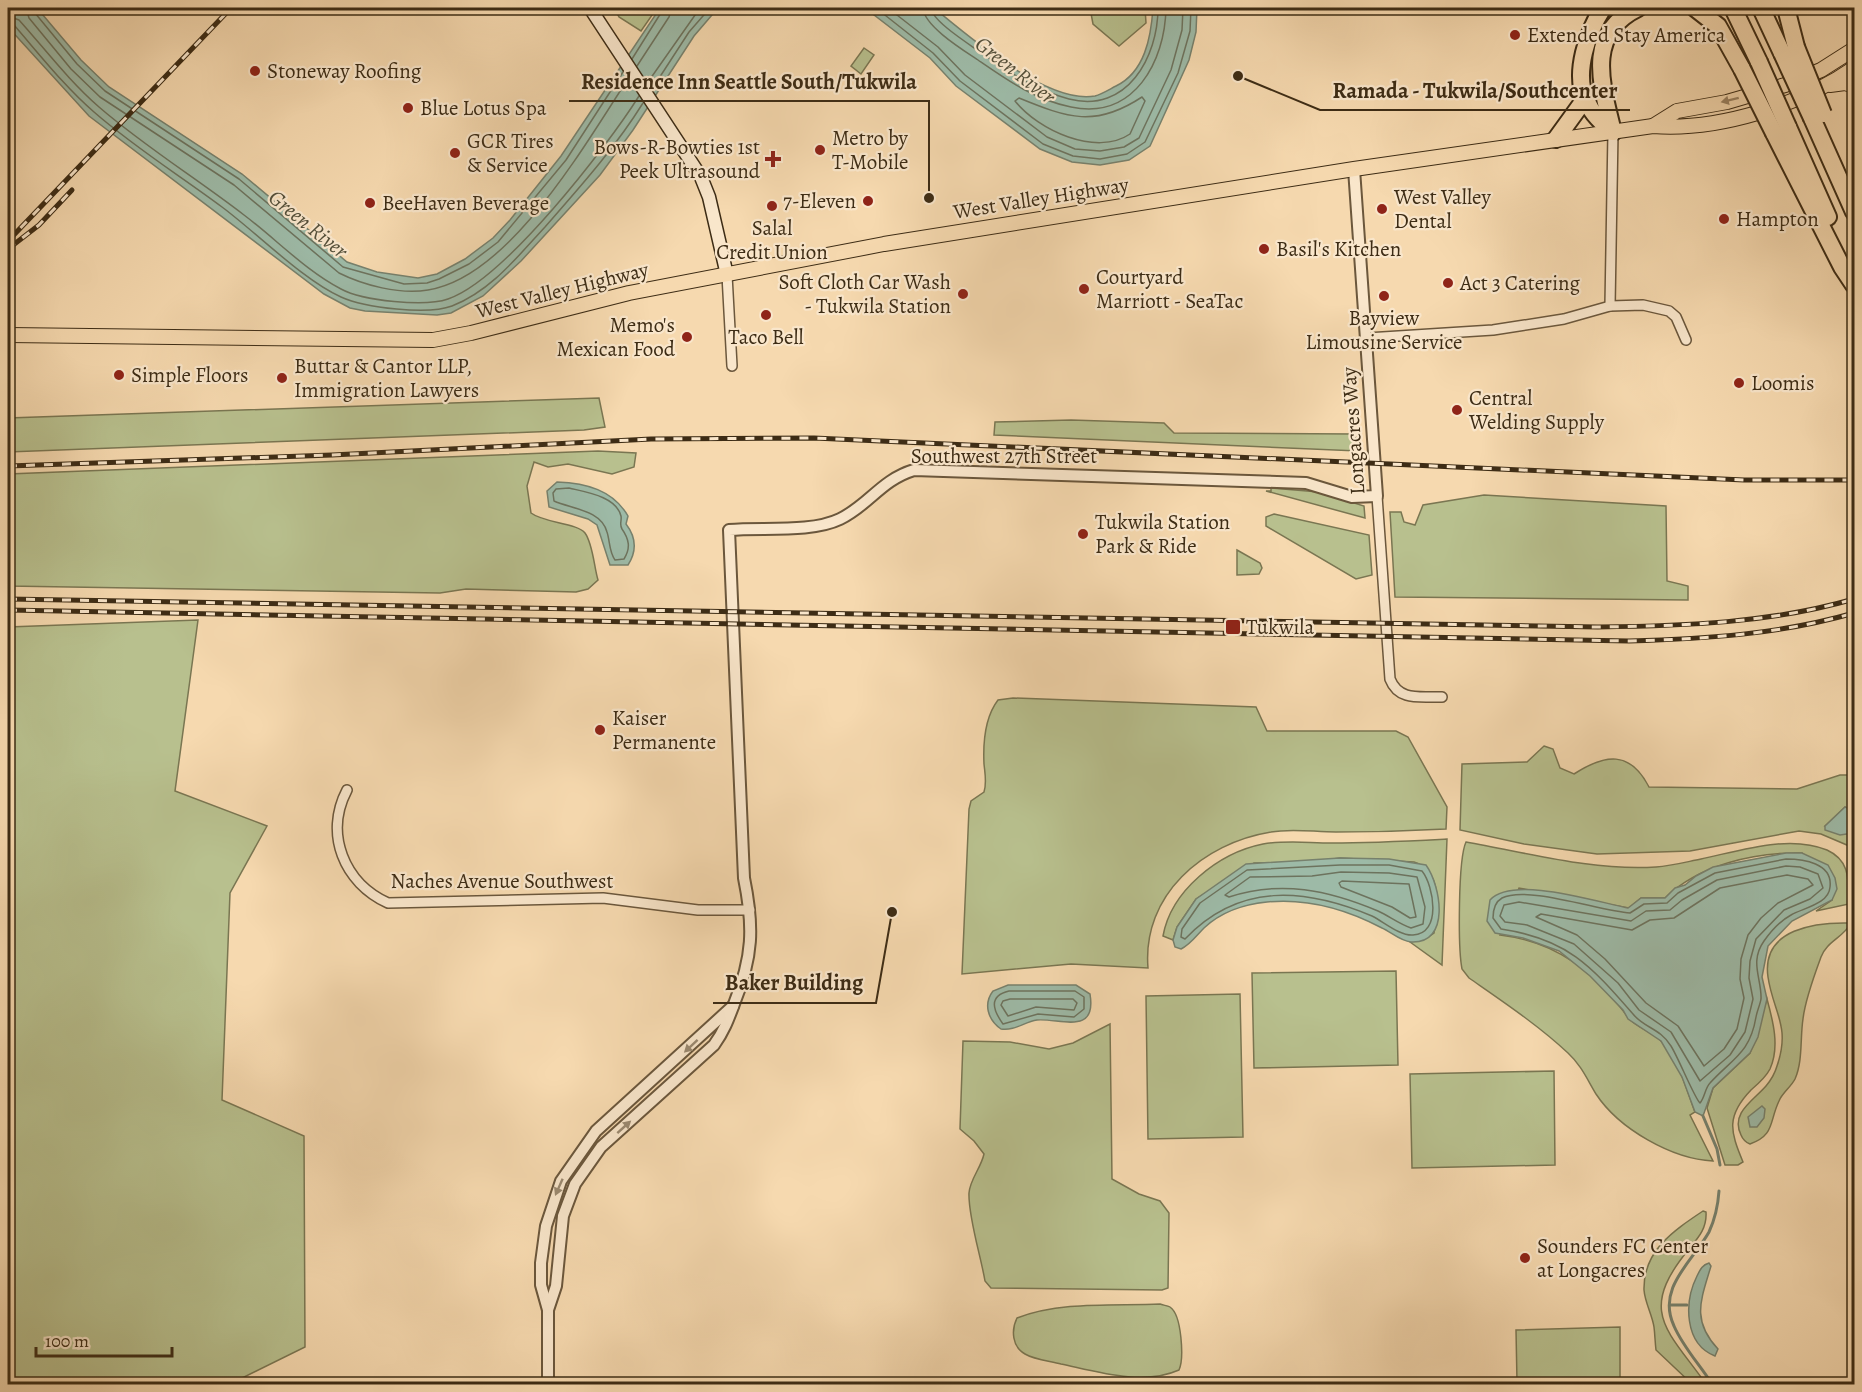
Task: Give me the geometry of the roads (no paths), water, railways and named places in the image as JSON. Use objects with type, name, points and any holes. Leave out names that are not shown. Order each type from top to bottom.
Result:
[{"type":"highway","points":[[1603,8],[1588,33],[1583,54],[1585,99],[1597,118],[1612,132]]},
{"type":"highway","points":[[1612,132],[1601,83],[1601,53],[1613,28],[1638,8]]},
{"type":"highway","points":[[1695,8],[1718,26],[1781,130],[1854,276]]},
{"type":"highway","points":[[1733,8],[1759,62],[1781,130],[1842,267],[1854,285]]},
{"type":"highway","points":[[1761,8],[1789,50],[1854,212]]},
{"type":"highway","points":[[1786,8],[1789,50]]},
{"type":"highway","points":[[1556,139],[1585,99]]},
{"type":"highway","points":[[1817,116],[1854,192]]},
{"type":"main road","points":[[590,8],[701,177],[709,197],[727,275]]},
{"type":"main road","name":"West Valley Highway","points":[[1653,126],[1677,111],[1727,102],[1783,86],[1821,70],[1854,49]]},
{"type":"main road","points":[[1825,86],[1854,68]]},
{"type":"main road","points":[[1825,86],[1845,83],[1854,86]]},
{"type":"main road","name":"West Valley Highway","points":[[8,335],[433,340],[471,333],[609,298],[884,244],[1556,139],[1653,126],[1680,128],[1734,119],[1789,101],[1825,86]]},
{"type":"street","points":[[1610,306],[1612,132]]},
{"type":"street","name":"Longacres Way","points":[[1354,169],[1367,338],[1387,670],[1394,690],[1403,696],[1442,697]]},
{"type":"street","points":[[727,275],[732,366]]},
{"type":"street","points":[[1367,338],[1493,330],[1564,319],[1610,306],[1643,306],[1669,311],[1676,317],[1686,340]]},
{"type":"street","name":"Southwest 27th Street","points":[[548,1310],[556,1286],[563,1216],[575,1184],[601,1147],[714,1045],[728,1024],[745,976],[752,931],[744,878],[729,530],[823,525],[848,514],[895,477],[914,470],[1306,483],[1352,497],[1377,496]]},
{"type":"street","name":"Naches Avenue Southwest","points":[[347,790],[339,811],[340,840],[344,862],[361,888],[388,903],[603,898],[698,910],[750,909]]},
{"type":"street","name":"Southwest 27th Street","points":[[548,1384],[548,1310],[541,1285],[543,1242],[555,1195],[567,1169],[596,1131],[733,1006]]},
{"type":"water","points":[[8,8],[37,8],[81,60],[109,87],[242,174],[347,262],[377,272],[418,278],[437,274],[465,259],[493,238],[510,220],[561,156],[660,8],[718,8],[694,36],[633,130],[600,175],[521,261],[483,296],[451,313],[437,315],[365,311],[350,308],[324,294],[89,116],[8,27]]},
{"type":"water","name":"Green River","points":[[865,8],[934,8],[987,51],[1032,79],[1055,90],[1076,96],[1095,96],[1126,80],[1140,63],[1148,42],[1153,8],[1197,8],[1196,32],[1189,60],[1150,146],[1129,160],[1100,165],[1072,162],[1040,149],[956,86],[930,58]]},
{"type":"water","points":[[557,482],[588,486],[607,494],[622,507],[628,516],[626,524],[632,534],[634,544],[633,555],[628,565],[610,565],[597,525],[588,519],[549,507],[547,491]]},
{"type":"water","points":[[1845,807],[1850,809],[1854,818],[1853,833],[1840,835],[1825,830],[1825,826]]},
{"type":"water","points":[[1786,853],[1802,853],[1828,865],[1835,878],[1837,889],[1832,900],[1792,921],[1768,946],[1762,977],[1767,999],[1758,1037],[1750,1053],[1713,1088],[1703,1116],[1695,1112],[1682,1077],[1661,1041],[1628,1019],[1623,1010],[1590,976],[1559,951],[1523,938],[1495,933],[1487,921],[1490,900],[1501,893],[1517,890],[1556,892],[1628,908],[1641,898],[1665,898],[1675,888],[1685,885],[1713,867]]},
{"type":"water","points":[[1340,858],[1389,859],[1426,865],[1436,886],[1438,899],[1437,924],[1432,934],[1424,940],[1411,942],[1341,910],[1312,903],[1282,901],[1259,903],[1234,910],[1211,922],[1181,949],[1175,947],[1173,940],[1177,927],[1196,899],[1246,864]]},
{"type":"water","points":[[1008,985],[1076,985],[1090,994],[1091,1007],[1088,1016],[1075,1022],[1037,1020],[1011,1029],[1001,1029],[988,1012],[988,1001],[993,991]]},
{"type":"water","points":[[1762,1106],[1765,1109],[1764,1118],[1757,1127],[1750,1127],[1748,1117]]},
{"type":"water","points":[[1709,1263],[1711,1266],[1704,1289],[1701,1319],[1704,1329],[1718,1349],[1715,1356],[1697,1342],[1692,1332],[1689,1310],[1697,1276]]},
{"type":"waterway","points":[[1703,1116],[1717,1149],[1720,1165]]},
{"type":"waterway","points":[[1712,1384],[1674,1326],[1670,1312],[1670,1299],[1679,1276],[1709,1232],[1716,1212],[1719,1191]]},
{"type":"waterway","points":[[1671,1305],[1687,1305]]},
{"type":"railway","points":[[8,241],[231,8]]},
{"type":"railway","points":[[8,249],[39,225],[72,190]]},
{"type":"railway","points":[[8,466],[332,455],[651,439],[814,438],[1744,480],[1854,480]]},
{"type":"railway","points":[[8,599],[1598,627],[1727,622],[1791,613],[1854,599]]},
{"type":"railway","points":[[8,610],[1629,641],[1686,639],[1771,631],[1854,613]]},
{"type":"place","name":"Extended Stay America","points":[[1515,35]]},
{"type":"place","name":"Stoneway Roofing","points":[[255,71]]},
{"type":"place","name":"Ramada - Tukwila/Southcenter","points":[[1238,76]]},
{"type":"place","name":"Blue Lotus Spa","points":[[408,108]]},
{"type":"place","name":"Metro by T-Mobile","points":[[820,150]]},
{"type":"place","name":"GCR Tires & Service","points":[[455,153]]},
{"type":"place","name":"Bows-R-Bowties 1st Peek Ultrasound","points":[[773,159]]},
{"type":"place","name":"Residence Inn Seattle South/Tukwila","points":[[929,198]]},
{"type":"place","name":"7-Eleven","points":[[868,201]]},
{"type":"place","name":"BeeHaven Beverage","points":[[370,203]]},
{"type":"place","name":"Salal Credit Union","points":[[772,206]]},
{"type":"place","name":"West Valley Dental","points":[[1382,209]]},
{"type":"place","name":"Hampton","points":[[1724,219]]},
{"type":"place","name":"Basil's Kitchen","points":[[1264,249]]},
{"type":"place","name":"Act 3 Catering","points":[[1448,283]]},
{"type":"place","name":"Courtyard Marriott - SeaTac","points":[[1084,289]]},
{"type":"place","name":"Soft Cloth Car Wash - Tukwila Station","points":[[963,294]]},
{"type":"place","name":"Bayview Limousine Service","points":[[1384,296]]},
{"type":"place","name":"Taco Bell","points":[[766,315]]},
{"type":"place","name":"Memo's Mexican Food","points":[[687,337]]},
{"type":"place","name":"Simple Floors","points":[[119,375]]},
{"type":"place","name":"Buttar & Cantor LLP, Immigration Lawyers","points":[[282,378]]},
{"type":"place","name":"Loomis","points":[[1739,383]]},
{"type":"place","name":"Central Welding Supply","points":[[1457,410]]},
{"type":"place","name":"Tukwila Station Park & Ride","points":[[1083,534]]},
{"type":"place","name":"Tukwila","points":[[1233,627]]},
{"type":"place","name":"Kaiser Permanente","points":[[600,730]]},
{"type":"place","name":"Baker Building","points":[[892,912]]},
{"type":"place","name":"Sounders FC Center at Longacres","points":[[1525,1258]]}]
